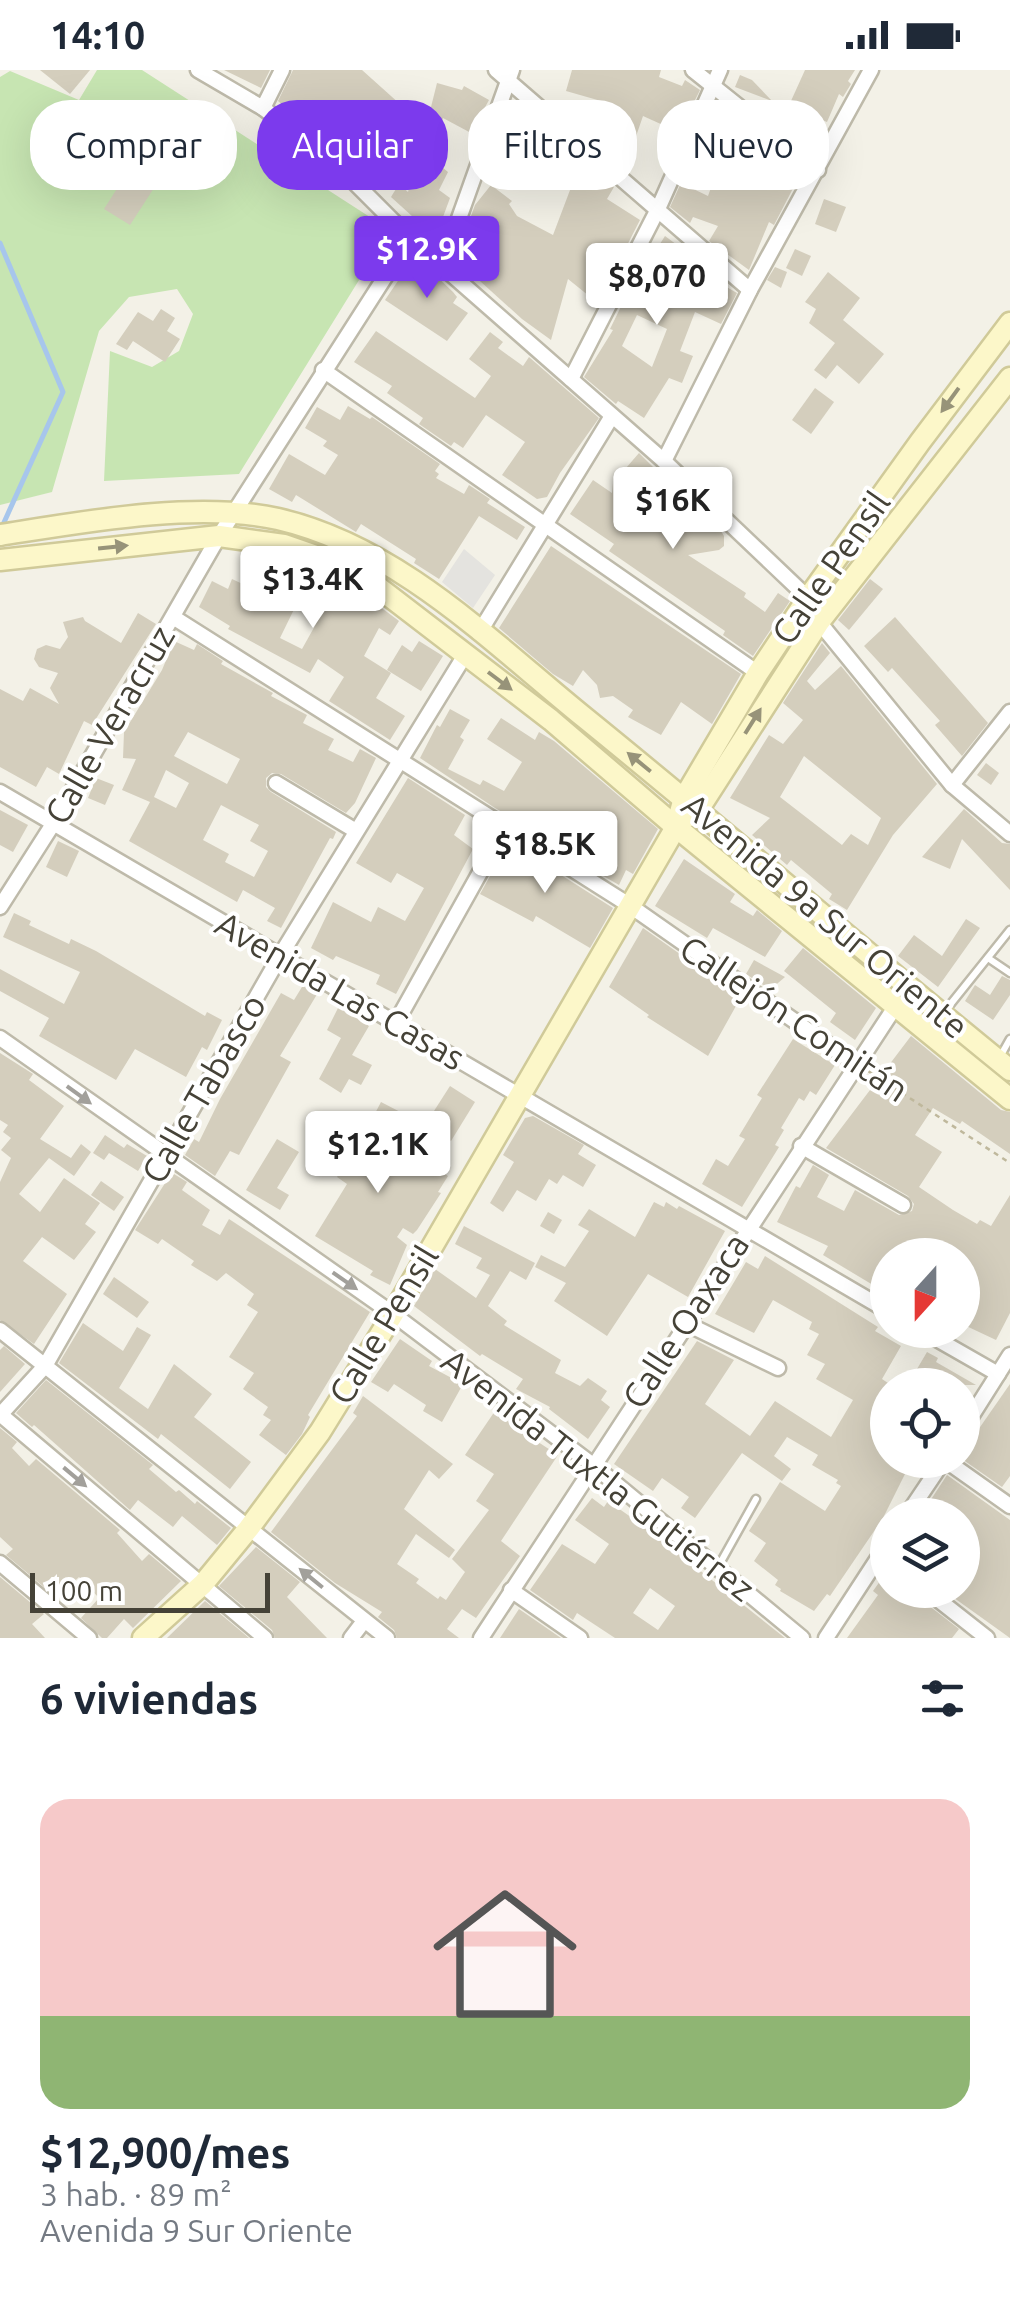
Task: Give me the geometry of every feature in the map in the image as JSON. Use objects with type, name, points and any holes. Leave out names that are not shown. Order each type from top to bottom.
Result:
[{"type":"main road","name":"Calle Pensil","points":[[691,804],[758,673],[943,410],[1010,323]]},
{"type":"main road","name":"Calle Pensil","points":[[143,1638],[203,1584],[320,1432],[393,1314],[676,826],[819,622],[1010,378]]},
{"type":"main road","name":"Avenida 9a Sur Oriente","points":[[9,533],[234,511],[326,532],[367,551],[421,586],[480,633],[1004,1065]]},
{"type":"main road","name":"Avenida 9a Sur Oriente","points":[[8,559],[219,536],[284,545],[334,562],[379,588],[551,720],[1010,1099]]},
{"type":"street","points":[[198,70],[257,105]]},
{"type":"street","points":[[266,100],[282,70]]},
{"type":"street","points":[[496,70],[510,76],[750,290]]},
{"type":"street","points":[[693,70],[728,100]]},
{"type":"street","points":[[572,380],[658,209],[720,70]]},
{"type":"street","points":[[829,149],[871,70]]},
{"type":"street","points":[[442,266],[510,76]]},
{"type":"street","points":[[362,190],[410,238],[664,461],[808,598],[819,622],[952,785],[1010,834]]},
{"type":"street","points":[[664,461],[750,290],[807,190]]},
{"type":"street","name":"Calle Veracruz","points":[[0,907],[53,824],[234,511],[410,238]]},
{"type":"street","points":[[323,370],[758,673]]},
{"type":"street","points":[[480,633],[612,416]]},
{"type":"street","name":"Callejón Comitán","points":[[173,618],[629,905],[856,1064]]},
{"type":"street","name":"Calle Tabasco","points":[[0,1415],[45,1366],[280,956],[465,655]]},
{"type":"street","points":[[952,785],[1010,712]]},
{"type":"street","points":[[276,784],[356,832]]},
{"type":"street","name":"Avenida Las Casas","points":[[0,792],[870,1301]]},
{"type":"street","points":[[396,1022],[506,826]]},
{"type":"street","name":"Calle Oaxaca","points":[[481,1638],[895,1006]]},
{"type":"street","name":"Avenida Tuxtla Gutiérrez","points":[[0,1038],[393,1314],[592,1465],[802,1638]]},
{"type":"street","points":[[802,1146],[903,1206]]},
{"type":"street","points":[[686,1323],[778,1368]]},
{"type":"street","points":[[0,1330],[388,1638]]},
{"type":"street","points":[[952,1348],[998,1374]]},
{"type":"street","points":[[980,1402],[1010,1356]]},
{"type":"street","points":[[0,1415],[265,1638]]},
{"type":"street","points":[[970,1478],[1010,1506]]},
{"type":"street","points":[[0,1563],[88,1638]]},
{"type":"street","points":[[826,1638],[870,1574]]},
{"type":"street","points":[[511,1590],[580,1638]]},
{"type":"street","points":[[949,1608],[987,1638]]},
{"type":"street","points":[[351,1638],[364,1621]]},
{"type":"lane","points":[[942,1015],[1010,930]]},
{"type":"lane","points":[[988,958],[1010,973]]},
{"type":"lane","points":[[1004,1065],[1010,1038]]},
{"type":"lane","points":[[718,1568],[756,1499]]},
{"type":"path","name":"Callejón Comitán","points":[[856,1064],[1010,1162]]},
{"type":"green space","points":[[97,70],[142,70],[188,100],[79,100]]},
{"type":"green space","points":[[10,71],[79,100],[30,100],[30,190],[237,190],[237,131],[257,144],[257,190],[328,190],[390,230],[239,474],[104,481],[110,351],[152,367],[179,351],[193,314],[177,289],[129,297],[99,331],[52,492],[0,505],[0,77]]},
{"type":"shaded area","points":[[464,549],[495,575],[473,608],[442,582]]},
{"type":"building","points":[[40,70],[90,70],[70,94]]},
{"type":"building","points":[[224,70],[270,70],[261,88]]},
{"type":"building","points":[[293,70],[362,70],[395,100],[278,100]]},
{"type":"building","points":[[572,70],[661,70],[659,77],[682,86],[685,80],[700,90],[695,100],[657,100],[657,122],[643,116],[637,133],[637,100],[598,100],[566,91]]},
{"type":"building","points":[[805,70],[855,70],[848,81],[851,84],[843,97],[839,94],[829,117],[829,100],[791,100]]},
{"type":"building","points":[[740,75],[752,80],[771,100],[769,100],[735,87]]},
{"type":"building","points":[[437,83],[462,90],[464,86],[489,100],[468,100],[468,131],[448,121],[448,100],[433,100]]},
{"type":"building","points":[[116,190],[153,190],[130,225],[104,209]]},
{"type":"building","points":[[395,190],[439,190],[450,198],[440,225],[427,220],[423,226],[391,197]]},
{"type":"building","points":[[487,190],[498,190],[512,201],[509,204],[517,216],[553,235],[570,190],[612,190],[607,199],[640,220],[594,300],[568,279],[551,340],[459,262],[469,244],[463,238],[475,205]]},
{"type":"building","points":[[678,190],[696,190],[708,196],[710,190],[792,190],[774,225],[769,222],[749,270],[709,241],[718,226],[693,217],[690,223],[670,207]]},
{"type":"building","points":[[824,199],[846,207],[836,232],[815,224]]},
{"type":"building","points":[[665,236],[712,271],[709,277],[737,293],[721,324],[695,312],[680,351],[693,356],[682,383],[669,378],[644,418],[618,401],[616,404],[584,377],[613,330],[610,329],[637,274],[639,277]],"holes":[[[637,315],[667,329],[652,367],[622,346]]]},
{"type":"building","points":[[795,249],[811,256],[802,276],[786,268]]},
{"type":"building","points":[[424,264],[423,274],[428,268],[457,297],[453,303],[468,313],[447,341],[385,300],[408,266]]},
{"type":"building","points":[[775,267],[787,272],[781,288],[767,280]]},
{"type":"building","points":[[828,272],[860,298],[843,320],[884,354],[859,384],[837,365],[826,379],[814,370],[835,343],[809,323],[816,309],[805,302]]},
{"type":"building","points":[[161,309],[175,318],[167,331],[180,339],[165,362],[133,341],[127,350],[116,344],[138,312],[153,321]]},
{"type":"building","points":[[376,331],[475,398],[491,376],[469,359],[490,332],[503,342],[498,348],[523,366],[529,357],[599,418],[547,497],[537,499],[502,475],[525,442],[486,415],[463,448],[454,442],[451,446],[419,424],[423,418],[387,393],[392,386],[354,362]]},
{"type":"building","points":[[815,388],[834,402],[811,434],[792,420]]},
{"type":"building","points":[[348,406],[372,417],[440,464],[436,478],[464,494],[469,485],[490,499],[487,503],[525,527],[517,540],[479,516],[439,579],[414,563],[416,559],[361,524],[356,532],[296,495],[292,502],[269,489],[289,454],[325,475],[338,455],[323,446],[327,441],[305,428],[317,407],[340,420]]},
{"type":"building","points":[[639,453],[666,480],[654,496],[684,520],[689,513],[724,536],[724,546],[719,550],[688,555],[746,593],[744,597],[765,612],[778,593],[790,601],[753,656],[723,635],[725,631],[609,551],[614,544],[570,514],[593,480],[612,493],[614,473],[626,468]]},
{"type":"building","points":[[551,546],[741,674],[712,724],[681,702],[661,735],[628,717],[633,710],[613,696],[600,698],[597,685],[583,670],[573,686],[499,628]]},
{"type":"building","points":[[263,558],[276,564],[281,558],[337,580],[335,584],[371,600],[399,621],[390,635],[379,628],[364,656],[391,673],[376,698],[405,716],[390,740],[329,701],[344,677],[318,659],[310,673],[228,629],[230,626],[199,607],[212,581],[228,589],[232,579],[249,587]],"holes":[[[301,595],[326,606],[302,649],[280,638]]]},
{"type":"building","points":[[870,579],[883,589],[849,630],[838,620]]},
{"type":"building","points":[[138,613],[156,624],[92,725],[84,721],[59,774],[47,767],[36,787],[0,767],[0,689],[23,701],[30,688],[59,704],[50,688],[58,673],[39,667],[34,659],[37,649],[46,645],[60,649],[68,637],[63,622],[83,617],[121,643]]},
{"type":"building","points":[[895,617],[988,723],[962,756],[935,725],[940,721],[892,668],[888,672],[864,646]]},
{"type":"building","points":[[174,641],[194,650],[197,644],[223,661],[221,664],[307,715],[303,723],[334,739],[328,750],[353,762],[360,749],[376,758],[355,803],[346,813],[281,774],[272,773],[266,778],[266,787],[271,792],[336,832],[281,928],[267,921],[275,908],[243,890],[237,902],[129,841],[150,802],[122,790],[136,759],[123,758],[124,732],[162,670]],"holes":[[[188,732],[240,759],[227,784],[174,756]],[[166,770],[189,783],[176,808],[154,797]],[[221,805],[259,825],[250,841],[268,851],[254,877],[225,862],[229,854],[203,840]]]},
{"type":"building","points":[[419,641],[443,656],[421,691],[387,670],[402,645],[412,652]]},
{"type":"building","points":[[822,643],[830,653],[807,681],[815,690],[841,666],[937,784],[893,835],[847,910],[829,899],[832,894],[791,860],[787,865],[752,835],[770,818],[730,798],[769,735],[783,744],[803,720],[783,703]],"holes":[[[804,756],[881,818],[868,845],[851,834],[842,845],[780,797]]]},
{"type":"building","points":[[450,709],[470,720],[448,769],[480,785],[483,780],[504,791],[522,762],[487,739],[501,718],[535,740],[539,732],[554,741],[658,829],[633,874],[626,870],[619,885],[600,874],[603,869],[495,808],[420,758]]},
{"type":"building","points":[[986,763],[999,773],[991,785],[977,775]]},
{"type":"building","points":[[96,778],[114,785],[105,805],[88,798]]},
{"type":"building","points":[[408,778],[465,815],[454,835],[473,849],[396,994],[376,984],[380,975],[336,956],[333,960],[311,948],[333,902],[371,922],[378,907],[405,921],[424,888],[397,873],[391,883],[356,863]]},
{"type":"building","points":[[964,809],[1002,843],[1010,844],[1010,890],[962,839],[950,869],[922,857]]},
{"type":"building","points":[[0,810],[28,825],[13,852],[0,845]]},
{"type":"building","points":[[58,841],[79,851],[67,877],[46,867]]},
{"type":"building","points":[[509,842],[613,908],[590,948],[536,916],[533,922],[480,894]]},
{"type":"building","points":[[684,859],[735,894],[730,902],[753,916],[757,910],[782,931],[765,957],[713,928],[707,938],[655,906]]},
{"type":"building","points":[[14,913],[31,921],[29,925],[69,944],[71,939],[96,951],[205,1016],[207,1012],[222,1020],[207,1050],[202,1047],[186,1077],[135,1049],[116,1080],[39,1036],[49,1018],[0,991],[0,969],[64,1004],[80,972],[3,937]]},
{"type":"building","points":[[966,919],[980,928],[938,987],[898,956],[914,935],[942,956]]},
{"type":"building","points":[[643,928],[741,997],[708,1056],[609,987]]},
{"type":"building","points":[[803,948],[876,1008],[855,1040],[830,1022],[836,1013],[784,971]]},
{"type":"building","points":[[754,960],[785,977],[771,989],[758,982],[746,974]]},
{"type":"building","points":[[1002,976],[1010,980],[1010,995],[993,1020],[965,1001],[975,985],[990,995]]},
{"type":"building","points":[[305,982],[319,991],[280,1056],[291,1062],[239,1155],[230,1151],[215,1176],[185,1155],[194,1139],[199,1142],[281,993],[294,1000]]},
{"type":"building","points":[[339,1006],[369,1026],[352,1055],[372,1065],[361,1085],[349,1079],[341,1093],[319,1079],[341,1038],[327,1030]]},
{"type":"building","points":[[911,1036],[1001,1110],[1010,1112],[1010,1154],[962,1121],[960,1124],[933,1108],[915,1135],[942,1152],[919,1187],[953,1210],[977,1224],[980,1220],[991,1226],[1010,1195],[1010,1313],[996,1340],[980,1332],[980,1238],[870,1238],[870,1283],[823,1255],[828,1246],[777,1222],[796,1186],[800,1188],[813,1165],[829,1175],[817,1197],[844,1211],[855,1190],[899,1215],[912,1211],[914,1204],[908,1196],[826,1148]]},
{"type":"building","points":[[793,1039],[835,1065],[816,1095],[810,1091],[804,1101],[799,1098],[781,1128],[784,1130],[775,1145],[779,1147],[742,1207],[702,1184],[716,1159],[728,1166],[745,1139],[739,1136],[762,1098],[757,1095]]},
{"type":"building","points":[[0,1053],[33,1074],[29,1080],[64,1106],[40,1139],[71,1158],[81,1144],[91,1152],[74,1176],[49,1158],[19,1194],[40,1212],[64,1178],[100,1203],[85,1224],[96,1232],[74,1260],[42,1237],[23,1261],[67,1294],[34,1344],[0,1320],[0,1182],[11,1158],[1,1150],[11,1138],[3,1132],[8,1125],[0,1120]]},
{"type":"building","points":[[450,1086],[475,1102],[451,1141],[425,1125]]},
{"type":"building","points":[[381,1102],[408,1116],[385,1159],[405,1171],[415,1156],[448,1176],[417,1230],[413,1234],[403,1228],[397,1237],[407,1245],[390,1285],[315,1236],[347,1184],[337,1177],[350,1158],[319,1142],[328,1125],[360,1142]]},
{"type":"building","points":[[533,1116],[584,1145],[578,1154],[596,1165],[583,1187],[563,1175],[557,1184],[549,1179],[536,1201],[517,1190],[503,1212],[490,1203],[514,1162],[503,1155],[525,1118]]},
{"type":"building","points":[[105,1135],[124,1148],[127,1144],[147,1156],[138,1171],[109,1153],[104,1160],[93,1153]]},
{"type":"building","points":[[277,1139],[299,1152],[277,1188],[289,1195],[280,1210],[246,1190]]},
{"type":"building","points":[[174,1174],[187,1182],[182,1190],[210,1210],[202,1225],[220,1235],[229,1219],[370,1312],[308,1415],[302,1434],[286,1455],[259,1435],[271,1420],[263,1415],[268,1407],[243,1389],[254,1373],[229,1357],[258,1312],[247,1305],[254,1294],[226,1273],[217,1281],[191,1265],[194,1261],[162,1239],[158,1244],[135,1230]]},
{"type":"building","points":[[101,1181],[124,1197],[114,1211],[91,1195]]},
{"type":"building","points":[[654,1202],[664,1207],[666,1202],[677,1209],[679,1206],[725,1231],[688,1297],[648,1274],[607,1336],[554,1301],[566,1283],[535,1267],[541,1255],[565,1267],[589,1231],[578,1225],[589,1209],[635,1237]]},
{"type":"building","points":[[548,1212],[562,1220],[554,1234],[540,1226]]},
{"type":"building","points":[[464,1226],[535,1263],[526,1280],[510,1271],[488,1306],[507,1321],[504,1325],[561,1360],[555,1373],[580,1386],[588,1378],[607,1391],[601,1400],[610,1407],[588,1439],[550,1407],[516,1389],[523,1379],[480,1356],[414,1306],[435,1269],[476,1298],[490,1275],[476,1268],[482,1258],[455,1244]]},
{"type":"building","points":[[765,1256],[870,1322],[870,1348],[900,1348],[888,1368],[870,1368],[870,1478],[903,1478],[893,1498],[870,1498],[870,1537],[830,1596],[827,1594],[814,1611],[780,1591],[775,1585],[778,1580],[754,1561],[766,1543],[749,1531],[780,1482],[825,1511],[841,1486],[836,1483],[838,1480],[812,1465],[818,1455],[787,1437],[774,1456],[791,1469],[782,1481],[742,1453],[695,1518],[681,1508],[689,1497],[662,1478],[653,1491],[614,1464],[697,1341],[734,1360],[705,1404],[750,1436],[775,1401],[831,1437],[853,1400],[816,1379],[825,1364],[807,1355],[819,1334],[809,1329],[812,1322],[773,1300],[754,1333],[715,1314],[746,1262],[758,1269]]},
{"type":"building","points":[[114,1277],[149,1302],[137,1318],[103,1294]]},
{"type":"building","points":[[83,1323],[123,1351],[137,1327],[151,1335],[119,1388],[148,1409],[174,1364],[212,1394],[194,1417],[251,1462],[230,1489],[161,1434],[158,1439],[59,1363]]},
{"type":"building","points":[[400,1339],[432,1361],[429,1366],[463,1384],[442,1422],[423,1411],[426,1405],[394,1384],[388,1392],[371,1382]]},
{"type":"building","points":[[4,1346],[25,1364],[0,1392],[0,1350]]},
{"type":"building","points":[[927,1352],[946,1368],[918,1368]]},
{"type":"building","points":[[46,1380],[153,1465],[149,1469],[176,1492],[179,1490],[195,1504],[197,1501],[231,1528],[217,1545],[182,1516],[173,1527],[138,1500],[130,1510],[16,1413]]},
{"type":"building","points":[[1010,1384],[1010,1476],[1002,1487],[980,1472],[980,1427]]},
{"type":"building","points":[[363,1396],[453,1464],[439,1479],[429,1470],[404,1509],[455,1550],[449,1558],[416,1534],[397,1564],[438,1599],[440,1596],[446,1600],[465,1572],[452,1559],[489,1510],[476,1501],[494,1474],[465,1455],[497,1408],[515,1420],[512,1425],[558,1455],[501,1541],[520,1556],[476,1618],[462,1609],[447,1629],[459,1638],[397,1638],[394,1630],[378,1617],[382,1612],[335,1583],[271,1532],[357,1416],[353,1413]]},
{"type":"building","points":[[0,1428],[17,1442],[12,1448],[29,1466],[36,1459],[120,1530],[117,1533],[142,1561],[149,1554],[181,1581],[133,1628],[124,1619],[107,1638],[102,1638],[81,1618],[99,1598],[79,1577],[57,1598],[6,1555],[13,1549],[0,1537]]},
{"type":"building","points":[[945,1478],[951,1478],[979,1498],[932,1498]]},
{"type":"building","points":[[592,1498],[604,1507],[608,1501],[785,1638],[615,1638],[577,1613],[573,1620],[530,1590],[562,1544],[595,1564],[609,1544],[575,1520]],"holes":[[[650,1588],[675,1606],[658,1630],[633,1613]]]},
{"type":"building","points":[[980,1499],[1010,1520],[1010,1638],[968,1608],[980,1608]]},
{"type":"building","points":[[256,1547],[300,1582],[287,1597],[327,1638],[275,1638],[272,1630],[219,1586]]},
{"type":"building","points":[[0,1577],[44,1614],[32,1624],[45,1638],[0,1638]]},
{"type":"building","points":[[205,1601],[249,1638],[167,1638]]},
{"type":"building","points":[[870,1606],[932,1608],[959,1629],[952,1638],[847,1638]]},
{"type":"building","points":[[519,1609],[561,1638],[500,1638]]},
{"type":"waterway","points":[[0,243],[63,392],[1,529]]}]
